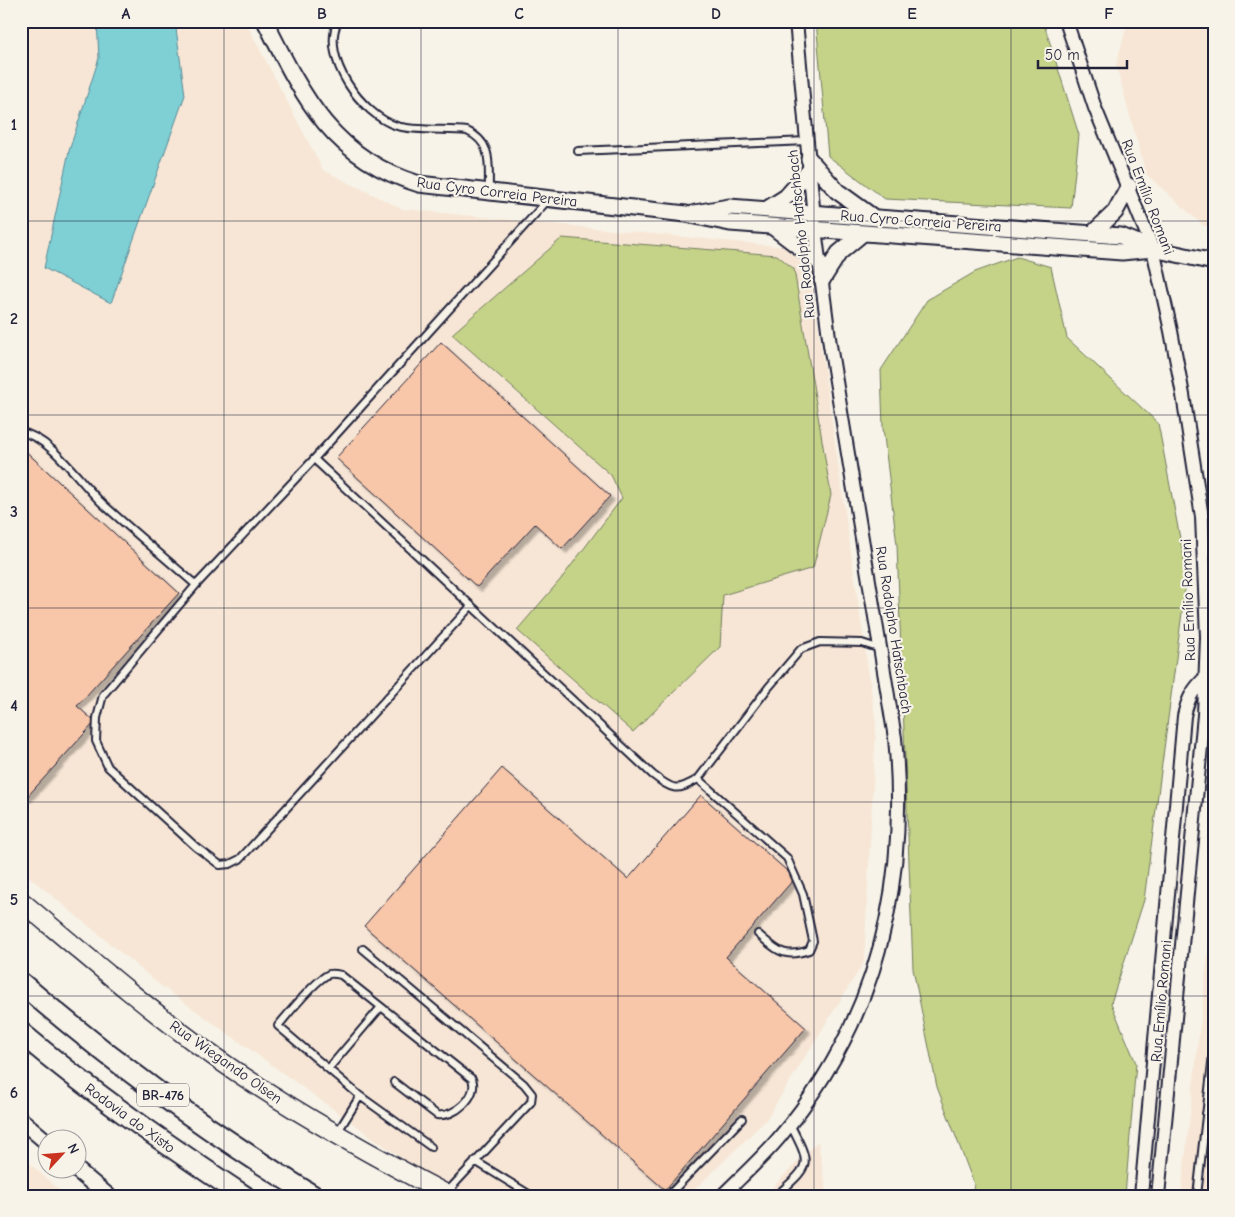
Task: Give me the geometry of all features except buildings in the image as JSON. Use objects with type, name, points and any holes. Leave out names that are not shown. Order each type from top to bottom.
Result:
[{"type":"highway","name":"BR-476","points":[[21,983],[105,1053],[164,1097],[313,1196]]},
{"type":"highway","name":"Rodovia do Xisto","points":[[21,1033],[134,1122],[244,1196]]},
{"type":"main road","name":"Rua Wiegando Olsen","points":[[21,901],[120,984],[208,1053],[336,1134],[448,1195]]},
{"type":"street","name":"Rua Cyro Correia Pereira","points":[[265,21],[289,70],[312,107],[342,142],[359,158],[400,179],[419,184],[686,214],[730,223],[1122,252],[1153,248]]},
{"type":"street","name":"Rua Rodolpho Hatschbach","points":[[722,1196],[762,1156],[790,1124],[828,1068],[851,1027],[874,969],[890,911],[895,878],[899,809],[894,738],[882,649],[844,431],[815,229],[796,21]]},
{"type":"street","name":"Rua Emílio Romani","points":[[1066,21],[1095,108],[1129,186],[1153,248],[1183,395],[1202,517],[1206,576],[1206,676],[1158,1196]]},
{"type":"street","points":[[767,210],[786,197],[809,164],[837,190],[873,217]]},
{"type":"street","points":[[1092,234],[1115,212],[1129,186]]},
{"type":"street","name":"Rua Cyro Correia Pereira","points":[[686,214],[729,207],[1121,236],[1153,248],[1214,262]]},
{"type":"street","points":[[772,226],[820,262]]},
{"type":"street","points":[[822,280],[839,253],[862,233]]},
{"type":"street","points":[[1141,1196],[1184,716],[1194,688],[1206,676]]},
{"type":"street","points":[[21,1120],[38,1135]]},
{"type":"street","points":[[88,1179],[108,1196]]},
{"type":"lane","points":[[338,21],[335,28],[335,51],[346,80],[362,104],[379,118],[398,126],[467,131],[476,135],[488,149],[489,193]]},
{"type":"lane","points":[[578,151],[807,142]]},
{"type":"lane","points":[[471,606],[240,859],[230,864],[220,865],[196,847],[108,766],[96,740],[97,718],[103,695],[196,585],[314,459],[548,200]]},
{"type":"lane","points":[[21,432],[48,446],[102,503],[196,585]]},
{"type":"lane","points":[[314,459],[653,775],[669,787],[682,789],[698,779],[801,648],[820,642],[829,642],[862,643],[882,649]]},
{"type":"lane","points":[[698,779],[787,858],[803,894],[813,940],[809,950],[796,954],[782,954],[758,934]]},
{"type":"lane","points":[[363,949],[524,1084],[532,1094],[531,1102],[475,1161],[448,1195]]},
{"type":"lane","points":[[394,1082],[437,1115],[445,1116],[460,1108],[474,1090],[472,1078],[335,973],[328,974],[278,1026],[360,1096],[431,1147]]},
{"type":"lane","points":[[329,1068],[381,1007]]},
{"type":"lane","points":[[1197,1196],[1214,1045]]},
{"type":"lane","points":[[336,1134],[360,1096]]},
{"type":"lane","points":[[1206,1113],[1214,1114]]},
{"type":"lane","points":[[668,1196],[742,1119]]},
{"type":"lane","points":[[776,1196],[802,1173],[807,1163],[805,1153],[790,1124]]},
{"type":"lane","points":[[475,1161],[532,1196]]},
{"type":"shaded area","points":[[21,21],[245,21],[323,170],[402,209],[786,247],[810,272],[876,724],[864,962],[766,1120],[688,1196],[465,1196],[428,1177],[160,985],[21,870]]},
{"type":"shaded area","points":[[1128,21],[1214,21],[1214,227],[1204,226],[1146,174],[1116,65]]},
{"type":"shaded area","points":[[1214,899],[1214,1196],[1181,1196]]},
{"type":"shaded area","points":[[818,1141],[827,1196],[764,1196]]},
{"type":"shaded area","points":[[21,1156],[38,1171],[38,1180],[48,1180],[66,1196],[21,1196]]},
{"type":"green space","points":[[816,21],[1043,21],[1079,135],[1071,208],[885,199],[828,156]]},
{"type":"green space","points":[[562,238],[777,255],[794,269],[831,495],[813,568],[723,595],[720,647],[633,732],[517,630],[561,579],[622,498],[611,475],[452,334]]},
{"type":"green space","points":[[1017,257],[1051,267],[1067,338],[1158,423],[1187,575],[1144,900],[1111,1003],[1136,1063],[1125,1196],[972,1196],[974,1184],[937,1087],[913,969],[897,545],[883,428],[881,370],[927,300],[975,272]]},
{"type":"water","points":[[97,21],[175,21],[185,95],[111,303],[44,268],[69,151],[99,58]]}]
